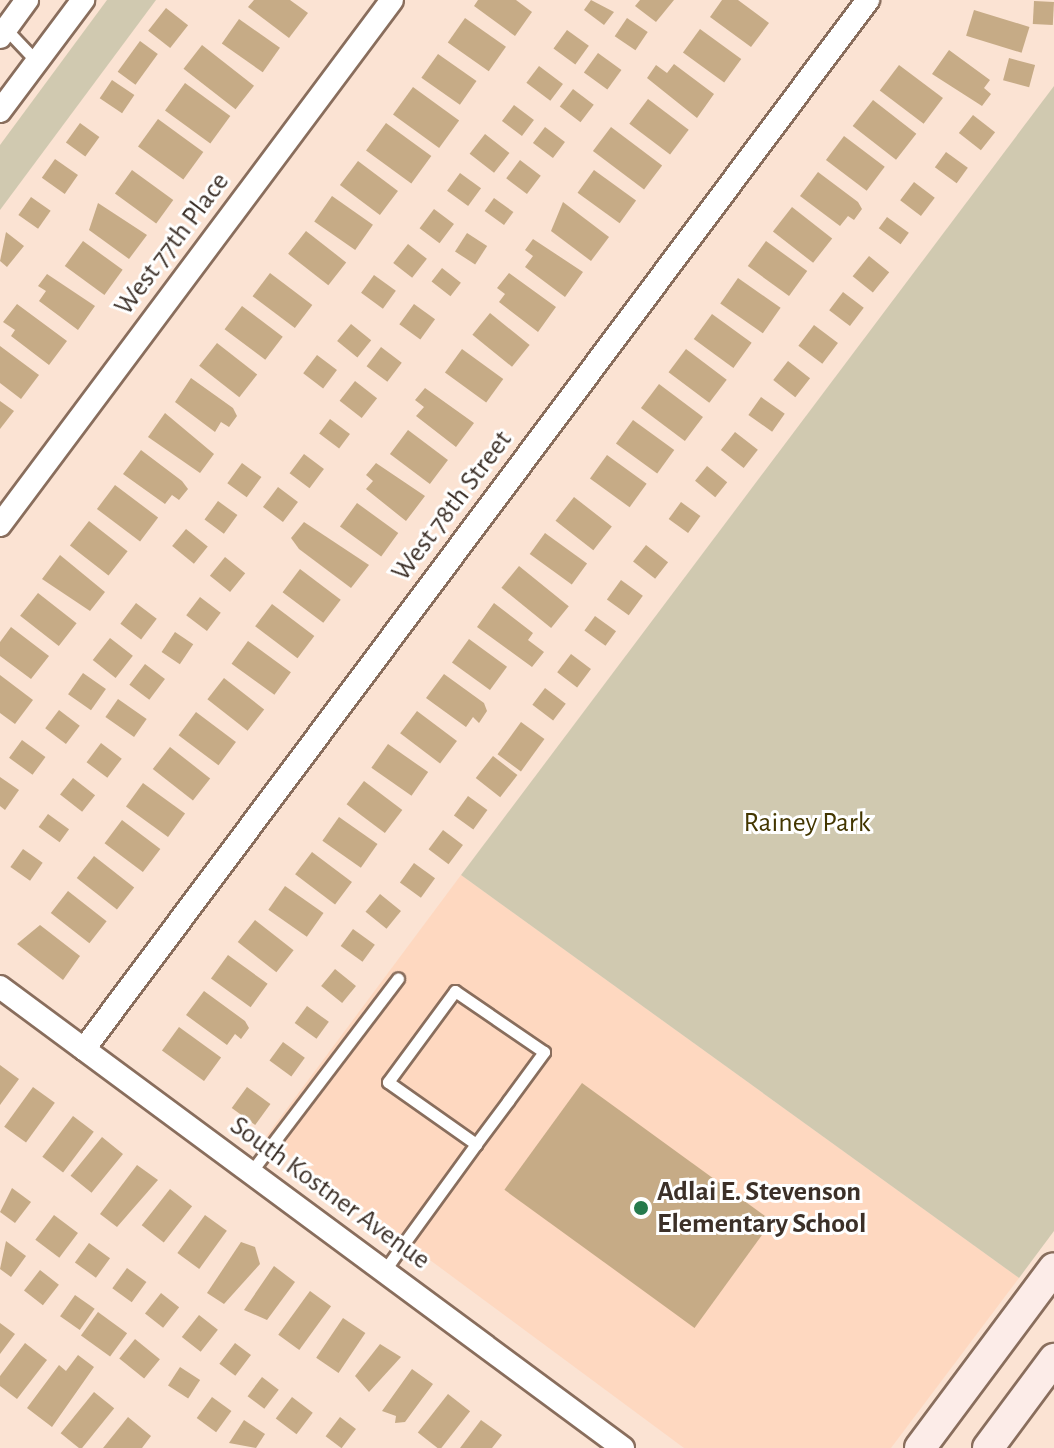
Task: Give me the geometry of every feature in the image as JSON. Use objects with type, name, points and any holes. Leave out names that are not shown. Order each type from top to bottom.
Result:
[{"type":"main road","points":[[920,1448],[1054,1268]]},
{"type":"main road","points":[[988,1448],[1054,1359]]},
{"type":"street","points":[[2,29],[27,0]]},
{"type":"street","points":[[0,111],[83,0]]},
{"type":"street","name":"West 77th Place","points":[[0,525],[392,0]]},
{"type":"street","name":"West 78th Street","points":[[84,1049],[868,0]]},
{"type":"street","name":"South Kostner Avenue","points":[[0,987],[623,1448]]},
{"type":"lane","points":[[2,29],[37,62]]},
{"type":"lane","points":[[251,1172],[398,978]]},
{"type":"lane","points":[[385,1270],[544,1052],[455,991],[388,1082],[476,1144]]},
{"type":"shaded area","name":"Adlai E. Stevenson Elementary School","points":[[461,875],[1019,1278],[891,1448],[684,1448],[265,1138]]},
{"type":"green space","points":[[107,0],[156,0],[0,210],[0,145]]},
{"type":"green space","name":"Rainey Park","points":[[1054,86],[1054,1231],[1019,1278],[461,875]]},
{"type":"building","points":[[254,0],[290,0],[308,13],[289,38],[248,7]]},
{"type":"building","points":[[478,0],[516,0],[532,12],[515,36],[474,6]]},
{"type":"building","points":[[591,0],[614,12],[604,25],[584,10]]},
{"type":"building","points":[[640,0],[674,0],[656,22],[635,6]]},
{"type":"building","points":[[722,0],[738,0],[769,23],[751,47],[710,17]]},
{"type":"building","points":[[1034,1],[1054,2],[1053,25],[1033,24]]},
{"type":"building","points":[[166,8],[188,25],[170,48],[148,31]]},
{"type":"building","points":[[974,10],[1029,27],[1022,53],[966,36]]},
{"type":"building","points":[[465,18],[506,47],[489,71],[448,43]]},
{"type":"building","points":[[627,18],[648,32],[635,50],[615,36]]},
{"type":"building","points":[[239,19],[280,48],[263,72],[222,44]]},
{"type":"building","points":[[700,29],[741,59],[724,82],[683,52]]},
{"type":"building","points":[[567,30],[589,46],[575,64],[553,49]]},
{"type":"building","points":[[140,41],[158,54],[135,85],[118,72]]},
{"type":"building","points":[[202,45],[254,86],[236,109],[184,69]]},
{"type":"building","points":[[949,50],[990,80],[984,88],[991,94],[982,106],[932,74]]},
{"type":"building","points":[[598,53],[621,70],[607,89],[584,72]]},
{"type":"building","points":[[438,54],[477,81],[460,105],[421,78]]},
{"type":"building","points":[[1009,58],[1035,65],[1029,87],[1003,80]]},
{"type":"building","points":[[674,64],[714,94],[697,118],[647,78],[656,65],[667,73]]},
{"type":"building","points":[[899,65],[943,98],[924,124],[880,91]]},
{"type":"building","points":[[539,66],[563,84],[550,101],[526,83]]},
{"type":"building","points":[[112,80],[134,95],[122,113],[100,98]]},
{"type":"building","points":[[185,83],[230,116],[210,143],[165,111]]},
{"type":"building","points":[[413,87],[459,121],[439,148],[393,115]]},
{"type":"building","points":[[573,89],[594,105],[581,122],[560,107]]},
{"type":"building","points":[[648,99],[689,130],[670,154],[629,124]]},
{"type":"building","points":[[873,100],[916,134],[896,160],[853,126]]},
{"type":"building","points":[[514,105],[534,120],[522,136],[502,121]]},
{"type":"building","points":[[973,115],[995,132],[981,150],[959,133]]},
{"type":"building","points":[[158,119],[203,152],[183,179],[138,147]]},
{"type":"building","points":[[80,123],[99,137],[85,157],[66,142]]},
{"type":"building","points":[[386,123],[431,156],[411,183],[366,151]]},
{"type":"building","points":[[545,127],[565,142],[553,158],[533,143]]},
{"type":"building","points":[[611,127],[662,166],[644,189],[593,151]]},
{"type":"building","points":[[485,134],[509,153],[494,173],[470,154]]},
{"type":"building","points":[[844,136],[885,167],[867,191],[826,160]]},
{"type":"building","points":[[946,152],[968,168],[957,183],[935,167]]},
{"type":"building","points":[[55,159],[78,175],[65,194],[42,178]]},
{"type":"building","points":[[520,160],[541,176],[527,194],[506,178]]},
{"type":"building","points":[[358,161],[398,191],[380,215],[340,185]]},
{"type":"building","points":[[132,170],[173,200],[156,223],[115,193]]},
{"type":"building","points":[[594,170],[636,201],[620,223],[578,193]]},
{"type":"building","points":[[818,172],[858,202],[862,209],[854,220],[848,216],[840,226],[800,196]]},
{"type":"building","points":[[460,173],[481,188],[468,206],[447,191]]},
{"type":"building","points":[[914,182],[935,198],[921,216],[900,200]]},
{"type":"building","points":[[332,196],[373,225],[355,250],[314,221]]},
{"type":"building","points":[[31,197],[51,211],[38,229],[18,215]]},
{"type":"building","points":[[494,198],[513,212],[504,225],[485,211]]},
{"type":"building","points":[[563,202],[609,237],[591,261],[551,231]]},
{"type":"building","points":[[98,203],[147,235],[129,259],[89,230]]},
{"type":"building","points":[[792,207],[832,238],[813,263],[773,231]]},
{"type":"building","points":[[434,209],[454,224],[440,243],[420,228]]},
{"type":"building","points":[[887,217],[909,233],[901,244],[879,228]]},
{"type":"building","points":[[306,231],[346,262],[328,285],[288,254]]},
{"type":"building","points":[[6,232],[24,246],[7,267],[0,261]]},
{"type":"building","points":[[467,233],[487,246],[475,265],[455,251]]},
{"type":"building","points":[[533,239],[583,272],[565,297],[525,267],[533,256],[525,250]]},
{"type":"building","points":[[83,241],[123,270],[104,295],[65,266]]},
{"type":"building","points":[[766,241],[807,271],[789,296],[748,266]]},
{"type":"building","points":[[408,244],[427,259],[412,278],[393,263]]},
{"type":"building","points":[[869,256],[889,272],[873,293],[853,276]]},
{"type":"building","points":[[442,268],[461,283],[450,296],[432,281]]},
{"type":"building","points":[[270,273],[312,305],[295,328],[253,296]]},
{"type":"building","points":[[509,273],[556,307],[538,332],[499,302],[505,294],[497,288]]},
{"type":"building","points":[[47,274],[95,306],[78,330],[39,301],[46,291],[38,286]]},
{"type":"building","points":[[374,275],[396,291],[383,309],[361,293]]},
{"type":"building","points":[[738,278],[781,308],[763,333],[720,303]]},
{"type":"building","points":[[843,292],[864,308],[850,326],[829,310]]},
{"type":"building","points":[[17,304],[67,341],[49,365],[11,336],[15,330],[3,322]]},
{"type":"building","points":[[414,304],[435,319],[420,340],[399,324]]},
{"type":"building","points":[[242,306],[283,337],[265,360],[225,329]]},
{"type":"building","points":[[490,313],[530,345],[512,367],[472,335]]},
{"type":"building","points":[[712,314],[752,343],[733,368],[694,339]]},
{"type":"building","points":[[351,324],[371,340],[357,357],[337,341]]},
{"type":"building","points":[[814,325],[838,343],[822,364],[798,346]]},
{"type":"building","points":[[217,343],[257,374],[239,397],[199,366]]},
{"type":"building","points":[[0,346],[39,375],[21,399],[0,383]]},
{"type":"building","points":[[381,347],[402,363],[387,382],[367,366]]},
{"type":"building","points":[[462,349],[503,379],[486,402],[445,372]]},
{"type":"building","points":[[686,349],[727,380],[709,403],[669,372]]},
{"type":"building","points":[[317,355],[337,370],[323,388],[303,373]]},
{"type":"building","points":[[788,361],[810,378],[795,397],[773,380]]},
{"type":"building","points":[[191,378],[233,408],[237,416],[229,427],[221,422],[215,432],[175,402]]},
{"type":"building","points":[[355,381],[377,398],[362,418],[340,401]]},
{"type":"building","points":[[659,384],[703,417],[685,441],[641,408]]},
{"type":"building","points":[[425,388],[474,423],[456,447],[416,416],[424,407],[415,400]]},
{"type":"building","points":[[761,397],[785,414],[772,432],[748,415]]},
{"type":"building","points":[[0,401],[14,411],[0,429]]},
{"type":"building","points":[[165,413],[214,454],[200,473],[148,437]]},
{"type":"building","points":[[330,419],[350,434],[339,448],[319,433]]},
{"type":"building","points":[[633,420],[674,450],[657,473],[616,443]]},
{"type":"building","points":[[408,430],[448,460],[430,484],[390,454]]},
{"type":"building","points":[[735,432],[758,450],[744,468],[721,450]]},
{"type":"building","points":[[141,450],[182,481],[188,489],[179,500],[172,495],[165,504],[123,474]]},
{"type":"building","points":[[304,454],[324,469],[310,488],[290,473]]},
{"type":"building","points":[[607,455],[647,484],[630,507],[590,478]]},
{"type":"building","points":[[242,463],[261,477],[247,497],[227,483]]},
{"type":"building","points":[[376,463],[425,496],[406,521],[366,489],[373,481],[366,475]]},
{"type":"building","points":[[707,466],[727,482],[715,497],[695,481]]},
{"type":"building","points":[[115,485],[158,517],[140,541],[97,509]]},
{"type":"building","points":[[278,487],[298,502],[283,522],[263,507]]},
{"type":"building","points":[[574,497],[612,527],[593,550],[556,521]]},
{"type":"building","points":[[218,501],[237,515],[224,534],[204,520]]},
{"type":"building","points":[[681,502],[700,516],[688,533],[669,519]]},
{"type":"building","points":[[357,503],[398,533],[381,556],[340,526]]},
{"type":"building","points":[[89,521],[128,551],[109,576],[70,545]]},
{"type":"building","points":[[304,522],[369,565],[351,588],[299,549],[291,538]]},
{"type":"building","points":[[186,529],[208,547],[194,564],[172,546]]},
{"type":"building","points":[[545,533],[587,564],[572,585],[530,554]]},
{"type":"building","points":[[646,545],[668,562],[655,579],[633,562]]},
{"type":"building","points":[[60,555],[105,592],[90,611],[42,579]]},
{"type":"building","points":[[225,557],[245,573],[230,592],[210,576]]},
{"type":"building","points":[[519,566],[569,606],[551,628],[501,588]]},
{"type":"building","points":[[300,569],[341,600],[323,623],[283,592]]},
{"type":"building","points":[[621,580],[643,596],[629,615],[607,599]]},
{"type":"building","points":[[38,593],[77,623],[59,646],[20,616]]},
{"type":"building","points":[[200,597],[221,613],[207,631],[186,615]]},
{"type":"building","points":[[136,603],[157,619],[141,639],[120,624]]},
{"type":"building","points":[[494,603],[533,633],[528,640],[544,652],[532,667],[477,627]]},
{"type":"building","points":[[272,604],[314,636],[297,658],[255,626]]},
{"type":"building","points":[[595,616],[616,631],[605,646],[584,631]]},
{"type":"building","points":[[11,627],[49,656],[31,679],[0,656],[0,642]]},
{"type":"building","points":[[175,632],[193,644],[180,664],[162,652]]},
{"type":"building","points":[[110,638],[133,656],[116,678],[93,660]]},
{"type":"building","points":[[469,639],[507,667],[490,690],[452,662]]},
{"type":"building","points":[[248,641],[291,672],[274,695],[232,664]]},
{"type":"building","points":[[571,654],[591,669],[577,687],[557,672]]},
{"type":"building","points":[[145,664],[165,679],[149,700],[129,685]]},
{"type":"building","points":[[83,673],[106,689],[91,710],[68,694]]},
{"type":"building","points":[[444,674],[484,703],[487,711],[479,723],[473,717],[466,727],[426,698]]},
{"type":"building","points":[[0,675],[33,700],[15,724],[0,713]]},
{"type":"building","points":[[224,678],[264,709],[248,731],[207,699]]},
{"type":"building","points":[[545,688],[566,704],[553,720],[532,705]]},
{"type":"building","points":[[118,699],[147,719],[134,737],[105,717]]},
{"type":"building","points":[[59,710],[80,726],[66,744],[45,728]]},
{"type":"building","points":[[417,711],[457,741],[440,763],[400,733]]},
{"type":"building","points":[[196,712],[236,742],[218,765],[179,735]]},
{"type":"building","points":[[521,722],[544,739],[521,771],[497,754]]},
{"type":"building","points":[[22,740],[45,757],[33,775],[9,758]]},
{"type":"building","points":[[101,743],[122,759],[107,778],[87,762]]},
{"type":"building","points":[[388,744],[428,772],[412,796],[371,768]]},
{"type":"building","points":[[170,747],[210,778],[193,800],[153,769]]},
{"type":"building","points":[[493,756],[517,775],[500,797],[476,778]]},
{"type":"building","points":[[0,777],[19,790],[5,810],[0,806]]},
{"type":"building","points":[[73,778],[95,795],[82,812],[60,795]]},
{"type":"building","points":[[364,781],[402,810],[385,833],[347,804]]},
{"type":"building","points":[[143,783],[185,814],[168,837],[126,806]]},
{"type":"building","points":[[468,796],[487,810],[473,830],[454,815]]},
{"type":"building","points":[[48,814],[69,829],[60,842],[39,827]]},
{"type":"building","points":[[339,817],[378,844],[361,868],[322,841]]},
{"type":"building","points":[[122,820],[160,849],[143,872],[105,843]]},
{"type":"building","points":[[443,830],[463,845],[449,864],[429,849]]},
{"type":"building","points":[[23,849],[43,863],[30,881],[10,867]]},
{"type":"building","points":[[312,852],[352,882],[335,904],[295,874]]},
{"type":"building","points":[[94,856],[134,887],[117,909],[77,878]]},
{"type":"building","points":[[414,863],[435,878],[421,898],[400,882]]},
{"type":"building","points":[[285,886],[324,913],[307,937],[268,910]]},
{"type":"building","points":[[68,891],[107,921],[89,943],[51,913]]},
{"type":"building","points":[[380,894],[401,911],[387,929],[366,912]]},
{"type":"building","points":[[255,920],[294,950],[276,972],[238,942]]},
{"type":"building","points":[[40,925],[80,956],[63,980],[17,944]]},
{"type":"building","points":[[353,929],[375,945],[362,962],[341,946]]},
{"type":"building","points":[[228,955],[268,984],[251,1007],[211,978]]},
{"type":"building","points":[[335,969],[356,986],[342,1003],[321,986]]},
{"type":"building","points":[[204,991],[245,1021],[249,1028],[241,1039],[235,1034],[227,1045],[186,1015]]},
{"type":"building","points":[[307,1006],[329,1022],[316,1039],[295,1023]]},
{"type":"building","points":[[179,1027],[221,1058],[204,1081],[162,1050]]},
{"type":"building","points":[[283,1042],[305,1058],[291,1076],[269,1061]]},
{"type":"building","points":[[0,1065],[19,1079],[0,1105]]},
{"type":"building","points":[[582,1083],[772,1221],[695,1328],[504,1190]]},
{"type":"building","points":[[33,1087],[55,1103],[26,1143],[4,1127]]},
{"type":"building","points":[[247,1087],[270,1104],[255,1125],[232,1108]]},
{"type":"building","points":[[73,1116],[94,1132],[63,1172],[42,1157]]},
{"type":"building","points":[[102,1137],[123,1154],[92,1193],[71,1176]]},
{"type":"building","points":[[137,1165],[158,1180],[117,1227],[100,1214]]},
{"type":"building","points":[[12,1188],[31,1202],[15,1223],[0,1212]]},
{"type":"building","points":[[170,1189],[192,1206],[164,1242],[142,1225]]},
{"type":"building","points":[[54,1215],[78,1233],[59,1258],[35,1240]]},
{"type":"building","points":[[205,1215],[227,1231],[199,1269],[177,1253]]},
{"type":"building","points":[[6,1241],[26,1256],[11,1277],[0,1269]]},
{"type":"building","points":[[241,1242],[255,1247],[260,1264],[224,1304],[207,1293]]},
{"type":"building","points":[[89,1243],[110,1258],[96,1278],[75,1262]]},
{"type":"building","points":[[274,1266],[295,1282],[267,1320],[244,1310]]},
{"type":"building","points":[[127,1268],[146,1282],[132,1302],[112,1288]]},
{"type":"building","points":[[40,1270],[59,1285],[43,1305],[24,1290]]},
{"type":"building","points":[[310,1291],[331,1306],[299,1350],[278,1335]]},
{"type":"building","points":[[161,1293],[179,1307],[163,1328],[145,1313]]},
{"type":"building","points":[[75,1295],[95,1309],[80,1330],[60,1316]]},
{"type":"building","points":[[98,1312],[127,1333],[110,1357],[81,1335]]},
{"type":"building","points":[[199,1315],[218,1330],[201,1352],[182,1337]]},
{"type":"building","points":[[343,1318],[365,1333],[339,1373],[316,1358]]},
{"type":"building","points":[[0,1323],[15,1334],[0,1354]]},
{"type":"building","points":[[135,1339],[160,1359],[144,1379],[119,1358]]},
{"type":"building","points":[[25,1343],[47,1360],[17,1399],[0,1386],[0,1376]]},
{"type":"building","points":[[235,1343],[251,1355],[235,1376],[219,1364]]},
{"type":"building","points":[[380,1344],[401,1357],[369,1392],[355,1376]]},
{"type":"building","points":[[78,1355],[94,1367],[52,1427],[27,1408],[59,1365],[66,1371]]},
{"type":"building","points":[[180,1367],[200,1380],[188,1399],[168,1385]]},
{"type":"building","points":[[412,1369],[433,1384],[405,1422],[395,1423],[396,1416],[382,1411]]},
{"type":"building","points":[[262,1377],[279,1390],[264,1409],[248,1396]]},
{"type":"building","points":[[94,1392],[114,1408],[82,1448],[61,1433]]},
{"type":"building","points":[[448,1394],[470,1411],[441,1448],[418,1433]]},
{"type":"building","points":[[212,1397],[231,1411],[216,1432],[197,1418]]},
{"type":"building","points":[[292,1397],[313,1413],[297,1434],[276,1419]]},
{"type":"building","points":[[128,1417],[151,1436],[142,1448],[103,1448]]},
{"type":"building","points":[[340,1417],[356,1429],[342,1448],[326,1436]]},
{"type":"building","points":[[244,1420],[265,1434],[256,1448],[229,1443]]},
{"type":"building","points":[[481,1420],[502,1435],[492,1448],[460,1448]]},
{"type":"place","name":"Adlai E. Stevenson Elementary School","points":[[641,1208]]}]
